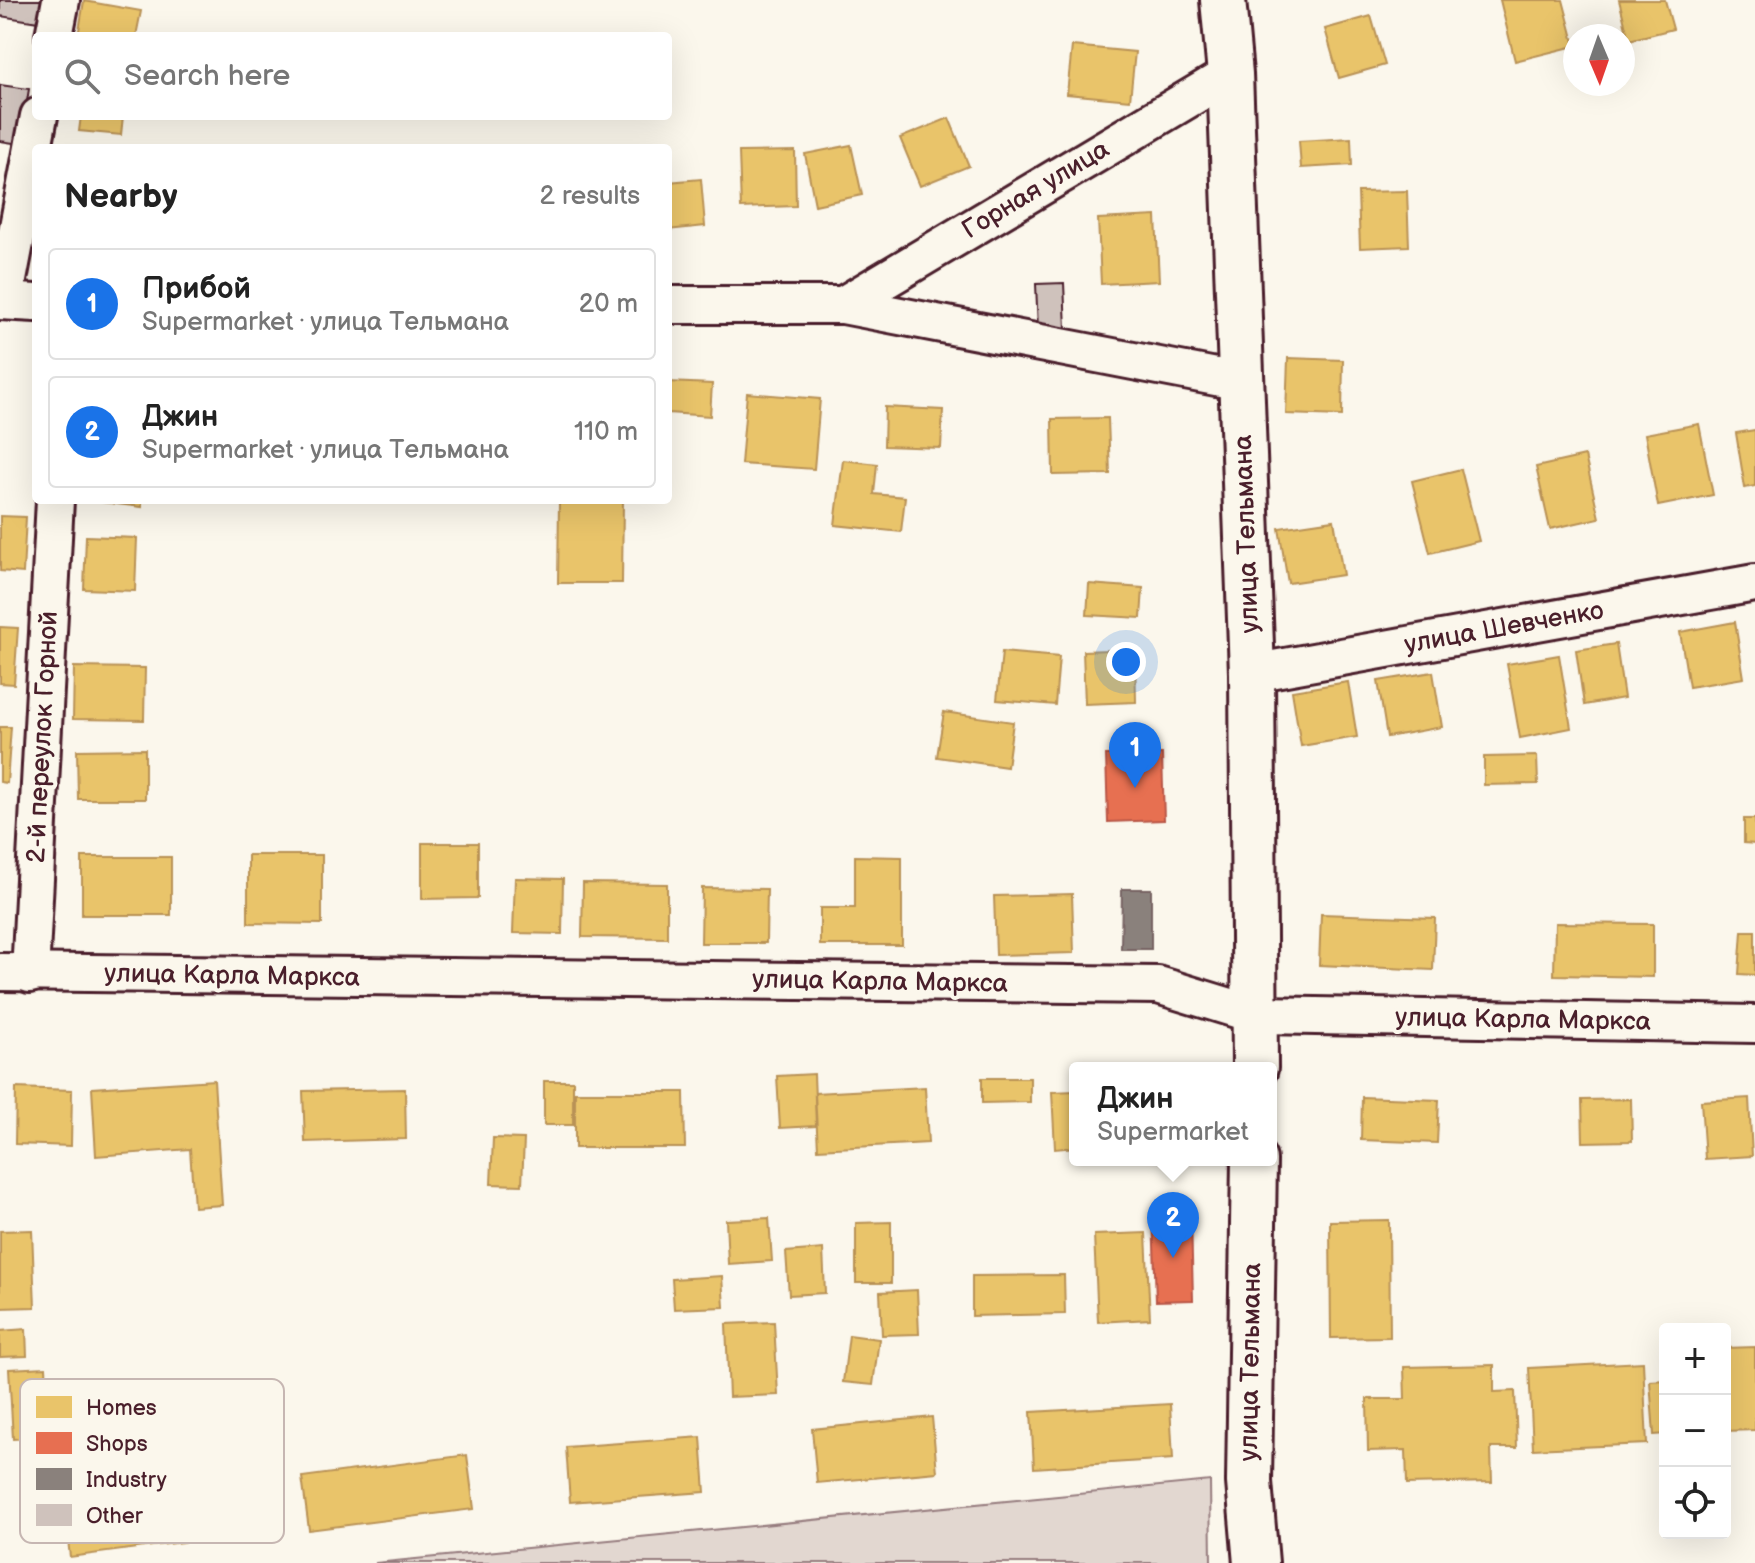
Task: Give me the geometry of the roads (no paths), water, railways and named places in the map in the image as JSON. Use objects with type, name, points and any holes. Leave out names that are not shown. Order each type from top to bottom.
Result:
[{"type":"street","points":[[55,32],[61,0]]},
{"type":"street","name":"улица Тельмана","points":[[1223,0],[1230,74],[1252,673],[1255,1062]]},
{"type":"street","name":"Горная улица","points":[[843,305],[1230,74]]},
{"type":"street","points":[[35,144],[38,120]]},
{"type":"street","points":[[13,302],[32,166]]},
{"type":"street","points":[[672,305],[843,305],[1242,382]]},
{"type":"street","name":"2-й переулок Горной","points":[[15,973],[55,504]]},
{"type":"street","name":"улица Шевченко","points":[[1252,673],[1755,583]]},
{"type":"street","name":"улица Карла Маркса","points":[[15,973],[1158,985],[1256,1015],[1755,1024]]},
{"type":"street","name":"улица Тельмана","points":[[1254,1166],[1249,1482],[1256,1563]]},
{"type":"place","name":"Прибой","points":[[1135,788]]},
{"type":"place","name":"Джин","points":[[1173,1258]]}]
